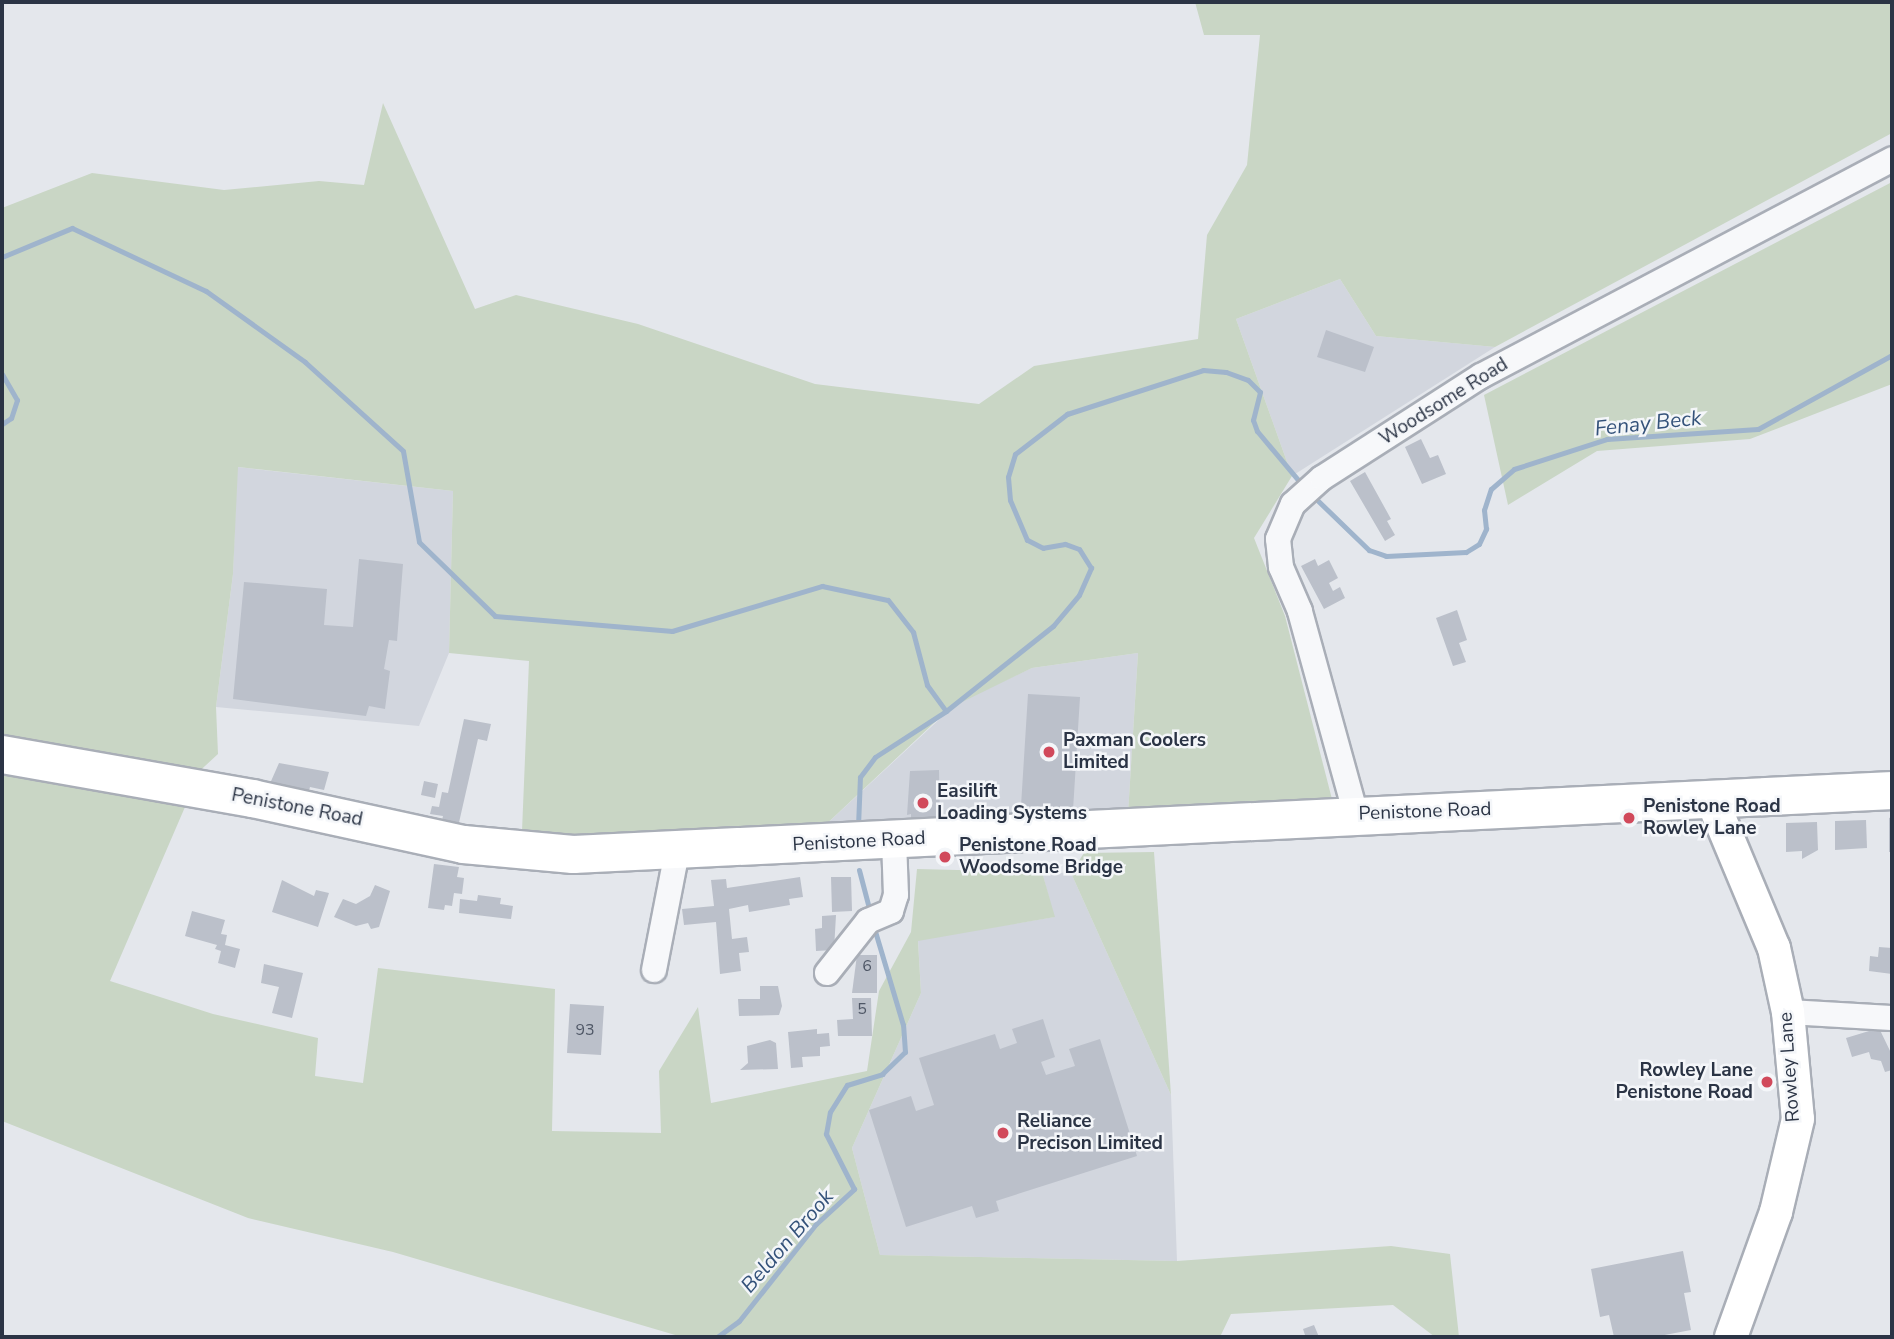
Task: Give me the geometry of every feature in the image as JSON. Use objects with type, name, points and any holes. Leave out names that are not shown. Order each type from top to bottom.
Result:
[{"type":"highway","name":"Penistone Road","points":[[2,754],[252,798],[463,844],[573,854],[677,852],[1356,815],[1892,790]]},
{"type":"main road","name":"Rowley Lane","points":[[1712,800],[1774,948],[1788,1012],[1798,1119],[1776,1212],[1731,1337]]},
{"type":"street","name":"Woodsome Road","points":[[1356,815],[1300,611],[1281,566],[1278,539],[1293,504],[1322,478],[1482,376],[1892,159]]},
{"type":"street","points":[[827,973],[872,918],[891,911],[896,895],[894,841]]},
{"type":"street","points":[[654,970],[677,852]]},
{"type":"street","points":[[1788,1012],[1892,1018]]},
{"type":"shaded area","points":[[1340,279],[1376,336],[1495,347],[1292,476],[1236,319]]},
{"type":"shaded area","points":[[237,467],[453,491],[449,653],[419,726],[216,707],[233,574]]},
{"type":"shaded area","points":[[1138,653],[1128,814],[819,831],[958,702],[1032,668]]},
{"type":"shaded area","points":[[1042,872],[1071,873],[1171,1095],[1177,1261],[880,1255],[852,1148],[921,993],[918,940],[1054,917]]},
{"type":"green space","points":[[1195,2],[1892,2],[1892,133],[1495,347],[1376,336],[1340,279],[1236,319],[1292,476],[1254,538],[1285,616],[1333,803],[1128,814],[1138,653],[1032,668],[950,708],[819,831],[572,839],[522,831],[529,661],[449,653],[453,491],[238,467],[233,574],[216,707],[218,754],[192,778],[2,743],[2,208],[92,173],[224,190],[319,181],[364,185],[383,103],[475,309],[516,295],[638,324],[815,384],[979,404],[1034,366],[1198,339],[1207,235],[1247,165],[1260,35],[1204,35]]},
{"type":"green space","points":[[1892,182],[1892,384],[1750,439],[1597,451],[1508,505],[1484,395]]},
{"type":"green space","points":[[2,775],[185,807],[110,981],[213,1014],[318,1038],[315,1076],[363,1083],[378,968],[555,989],[552,1131],[661,1133],[659,1071],[698,1007],[711,1103],[867,1071],[879,991],[911,932],[917,869],[1042,872],[1055,917],[918,941],[921,993],[852,1148],[880,1255],[1177,1261],[1391,1246],[1450,1254],[1459,1337],[1435,1337],[1393,1305],[1231,1314],[1220,1337],[682,1337],[393,1252],[248,1218],[2,1121]]},
{"type":"green space","points":[[1154,852],[1171,1095],[1071,873],[1084,853]]},
{"type":"building","points":[[1326,330],[1374,347],[1365,372],[1317,357]]},
{"type":"building","points":[[1421,439],[1430,458],[1438,455],[1446,474],[1422,484],[1405,447]]},
{"type":"building","points":[[1365,472],[1391,519],[1387,521],[1395,535],[1385,541],[1350,481]]},
{"type":"building","points":[[359,559],[403,564],[397,641],[389,640],[384,669],[390,671],[385,709],[369,706],[366,716],[233,699],[244,582],[327,589],[324,625],[353,627]]},
{"type":"building","points":[[1315,559],[1318,566],[1329,560],[1338,578],[1329,583],[1333,591],[1340,587],[1345,598],[1324,609],[1301,566]]},
{"type":"building","points":[[1457,610],[1467,640],[1459,643],[1466,662],[1453,666],[1436,618]]},
{"type":"building","name":"Paxman Coolers Limited","points":[[1028,694],[1080,697],[1073,810],[1021,806]]},
{"type":"building","points":[[464,719],[491,724],[487,741],[478,739],[458,827],[441,824],[443,816],[430,814],[432,806],[439,807],[442,792],[448,793]]},
{"type":"building","points":[[279,763],[329,772],[324,790],[310,787],[307,798],[268,788]]},
{"type":"building","name":"Easilift Loading Systems","points":[[939,770],[940,821],[911,823],[911,814],[907,815],[910,771]]},
{"type":"building","points":[[424,781],[438,784],[435,798],[421,795]]},
{"type":"building","points":[[1892,817],[1892,852],[1889,852],[1889,818]]},
{"type":"building","points":[[1866,820],[1867,848],[1835,850],[1835,821]]},
{"type":"building","points":[[1817,822],[1818,850],[1802,859],[1802,851],[1786,852],[1786,823]]},
{"type":"building","points":[[434,864],[459,867],[457,877],[464,878],[462,894],[454,893],[452,906],[445,905],[444,910],[428,908]]},
{"type":"building","points":[[800,877],[803,897],[789,899],[790,905],[749,912],[748,905],[729,909],[732,939],[747,937],[749,952],[739,953],[741,971],[720,974],[716,922],[684,925],[682,909],[714,906],[711,880],[726,879],[727,888]]},
{"type":"building","points":[[831,877],[851,877],[852,911],[832,912]]},
{"type":"building","points":[[282,880],[314,896],[316,890],[329,893],[318,927],[272,912]]},
{"type":"building","points":[[375,885],[390,891],[379,927],[371,929],[368,923],[356,926],[334,917],[343,899],[356,904],[370,896]]},
{"type":"building","points":[[478,895],[501,898],[500,904],[513,906],[511,919],[459,913],[460,899],[477,901]]},
{"type":"building","points":[[192,911],[225,920],[221,934],[227,935],[225,945],[240,949],[235,968],[218,963],[221,951],[215,949],[217,945],[185,936]]},
{"type":"building","points":[[836,915],[834,950],[816,951],[815,929],[822,928],[822,916]]},
{"type":"building","points":[[1879,947],[1892,948],[1892,974],[1869,971],[1870,956],[1878,957]]},
{"type":"building","points":[[857,955],[877,955],[877,993],[852,993]]},
{"type":"building","points":[[264,964],[303,973],[292,1018],[272,1013],[279,987],[261,983]]},
{"type":"building","points":[[760,986],[778,986],[782,1006],[779,1015],[739,1016],[738,999],[760,999]]},
{"type":"building","points":[[852,998],[871,998],[872,1036],[838,1036],[837,1020],[853,1019]]},
{"type":"building","points":[[570,1004],[604,1006],[601,1055],[567,1053]]},
{"type":"building","name":"Reliance Precison Limited","points":[[1043,1019],[1055,1057],[1041,1062],[1046,1075],[1075,1066],[1069,1049],[1100,1039],[1137,1156],[996,1201],[999,1211],[976,1218],[972,1206],[906,1227],[869,1110],[911,1096],[916,1111],[934,1105],[919,1058],[995,1034],[1000,1049],[1017,1043],[1012,1029]]},
{"type":"building","points":[[1879,1028],[1892,1055],[1892,1070],[1885,1072],[1881,1061],[1871,1059],[1869,1052],[1852,1057],[1846,1038]]},
{"type":"building","points":[[817,1029],[817,1034],[829,1033],[830,1046],[820,1047],[820,1056],[802,1057],[803,1067],[791,1068],[788,1032]]},
{"type":"building","points":[[770,1040],[776,1043],[778,1069],[740,1070],[748,1063],[747,1046]]},
{"type":"building","points":[[1683,1251],[1691,1292],[1684,1293],[1691,1330],[1654,1337],[1614,1337],[1609,1315],[1600,1317],[1591,1269]]},
{"type":"building","points":[[1314,1325],[1319,1337],[1300,1337],[1305,1335],[1303,1329]]},
{"type":"waterway","points":[[2,257],[72,228],[206,291],[305,362],[403,451],[419,542],[495,616],[672,631],[822,586],[888,600],[913,632],[927,685],[946,711],[1053,626],[1079,595],[1091,568],[1079,549],[1065,544],[1043,548],[1027,540],[1010,500],[1008,477],[1015,454],[1067,414],[1203,370],[1226,372],[1248,380],[1260,392],[1253,420],[1257,431],[1304,487]]},
{"type":"waterway","name":"Fenay Beck","points":[[1313,496],[1369,550],[1386,556],[1466,552],[1479,544],[1486,529],[1484,510],[1491,489],[1514,469],[1607,439],[1758,429],[1892,355]]},
{"type":"waterway","points":[[2,374],[17,400],[11,418],[2,424]]},
{"type":"waterway","name":"Beldon Brook","points":[[858,826],[860,777],[875,757],[946,711]]},
{"type":"waterway","name":"Beldon Brook","points":[[859,870],[870,912]]},
{"type":"waterway","name":"Beldon Brook","points":[[717,1337],[739,1321],[816,1224],[854,1189],[826,1134],[830,1112],[847,1085],[882,1074],[905,1052],[903,1025],[874,928]]},
{"type":"place","name":"Paxman Coolers Limited","points":[[1049,752]]},
{"type":"place","name":"Easilift Loading Systems","points":[[923,803]]},
{"type":"place","name":"Penistone Road Rowley Lane","points":[[1629,818]]},
{"type":"place","name":"Penistone Road Woodsome Bridge","points":[[945,857]]},
{"type":"place","name":"Rowley Lane Penistone Road","points":[[1767,1082]]},
{"type":"place","name":"Reliance Precison Limited","points":[[1003,1133]]}]
